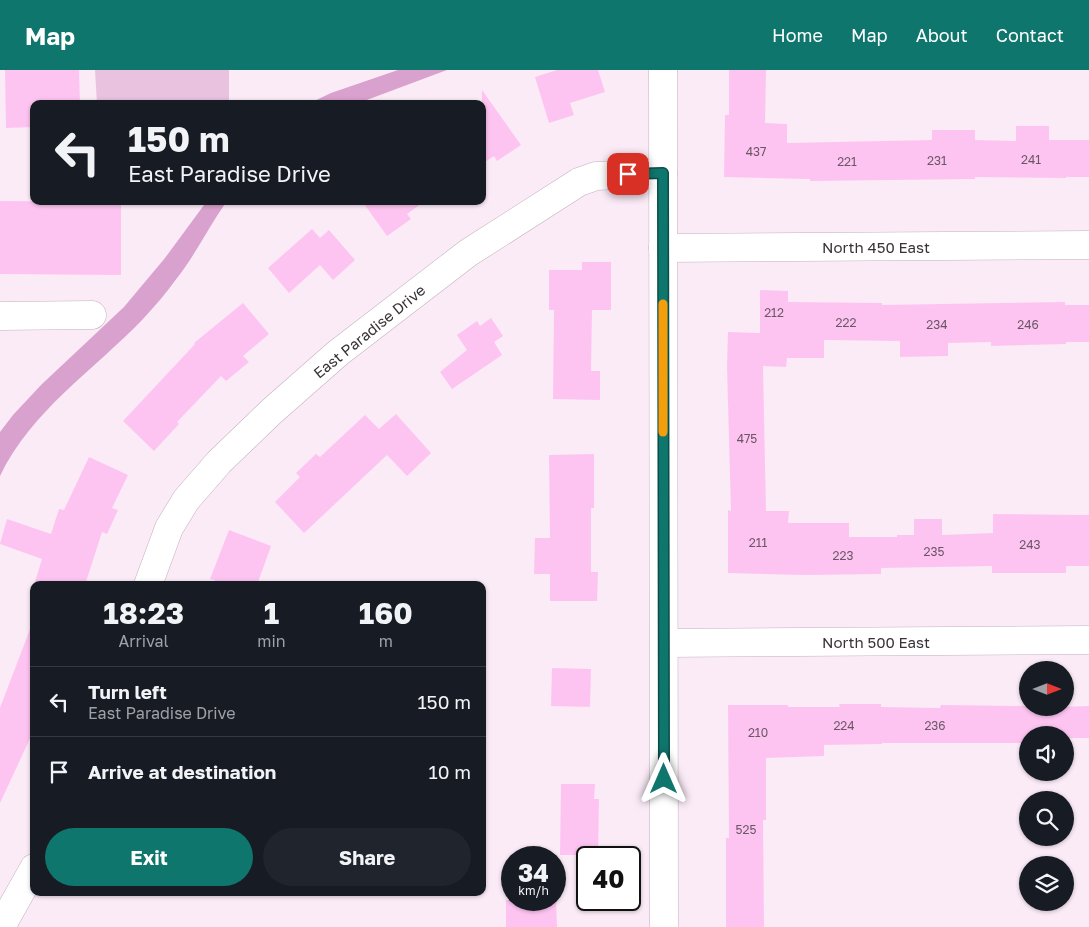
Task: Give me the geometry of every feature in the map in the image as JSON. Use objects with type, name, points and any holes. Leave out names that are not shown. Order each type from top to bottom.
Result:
[{"type":"street","points":[[663,70],[664,927]]},
{"type":"street","name":"East Paradise Drive","points":[[149,581],[169,528],[186,500],[219,462],[272,411],[338,353],[468,253],[579,182],[596,176],[663,173]]},
{"type":"street","name":"North 450 East","points":[[663,248],[1089,245]]},
{"type":"street","points":[[0,316],[92,315]]},
{"type":"street","name":"North 500 East","points":[[664,643],[1089,640]]},
{"type":"street","points":[[1,927],[30,875]]},
{"type":"shaded area","points":[[95,70],[229,70],[229,100],[97,100]]},
{"type":"shaded area","points":[[398,70],[447,70],[367,100],[316,100],[331,93]]},
{"type":"shaded area","points":[[204,205],[224,205],[190,259],[161,299],[124,338],[46,411],[13,453],[0,476],[0,432],[41,385],[124,307],[165,258]]},
{"type":"building","points":[[5,70],[79,70],[80,100],[30,100],[30,127],[6,128]]},
{"type":"building","points":[[557,70],[598,70],[605,92],[570,103],[574,115],[549,123],[535,77]]},
{"type":"building","points":[[729,70],[766,70],[765,123],[787,124],[787,143],[932,140],[932,130],[975,130],[975,140],[1016,141],[1016,126],[1049,126],[1049,140],[1089,140],[1089,177],[975,177],[975,179],[810,181],[810,179],[724,177],[725,115],[729,115]]},
{"type":"building","points":[[482,90],[521,145],[497,161],[494,156],[486,161],[486,100],[482,100]]},
{"type":"building","points":[[0,201],[30,201],[30,205],[121,205],[121,275],[0,274]]},
{"type":"building","points":[[365,205],[419,205],[407,214],[411,219],[387,236]]},
{"type":"building","points":[[312,229],[320,238],[329,230],[355,260],[333,280],[320,265],[289,293],[268,268]]},
{"type":"building","points":[[582,262],[611,262],[611,310],[592,310],[591,371],[600,371],[600,400],[553,399],[554,310],[549,310],[549,270],[582,270]]},
{"type":"building","points":[[760,290],[788,291],[788,302],[882,303],[882,305],[1065,302],[1065,305],[1089,305],[1089,342],[991,346],[991,342],[948,343],[948,356],[900,357],[900,341],[824,340],[824,358],[787,358],[786,367],[763,366],[766,511],[789,511],[788,523],[849,523],[849,537],[914,535],[914,519],[942,519],[942,535],[993,533],[993,514],[1089,515],[1089,566],[1066,566],[1066,573],[992,573],[992,566],[881,568],[881,574],[728,573],[728,510],[731,511],[727,366],[728,332],[760,333]]},
{"type":"building","points":[[243,303],[269,334],[243,356],[249,362],[226,381],[221,376],[177,422],[179,424],[154,451],[123,421],[194,343]]},
{"type":"building","points":[[491,318],[503,336],[494,342],[502,355],[452,389],[440,372],[467,350],[457,335],[477,321],[480,326]]},
{"type":"building","points":[[396,414],[431,453],[407,476],[387,455],[304,533],[275,502],[300,477],[296,473],[316,454],[320,457],[365,415],[379,429]]},
{"type":"building","points":[[594,454],[594,508],[591,508],[591,572],[598,572],[597,601],[550,601],[550,574],[534,574],[535,538],[550,538],[549,455]]},
{"type":"building","points":[[89,457],[128,475],[112,508],[118,510],[107,534],[102,532],[86,581],[35,581],[42,559],[0,544],[7,519],[51,534],[59,509],[64,510]]},
{"type":"building","points":[[229,530],[271,546],[258,581],[215,581],[210,579]]},
{"type":"building","points":[[30,629],[30,739],[0,803],[0,708]]},
{"type":"building","points":[[552,668],[591,669],[590,707],[551,706]]},
{"type":"building","points":[[839,704],[881,704],[881,707],[940,708],[941,705],[1019,706],[1019,716],[1074,716],[1074,706],[1089,706],[1089,738],[1074,738],[1074,726],[1019,726],[1019,743],[824,745],[824,756],[766,758],[766,820],[763,820],[764,927],[726,927],[726,838],[729,838],[728,705],[840,707]]},
{"type":"building","points":[[561,784],[595,784],[594,799],[599,799],[598,846],[576,846],[576,855],[566,855],[566,846],[560,846]]},
{"type":"building","points":[[506,911],[556,911],[557,927],[506,927]]},
{"type":"slow traffic","points":[[663,304],[663,432]]},
{"type":"route","points":[[628,174],[663,173],[664,779]]}]
